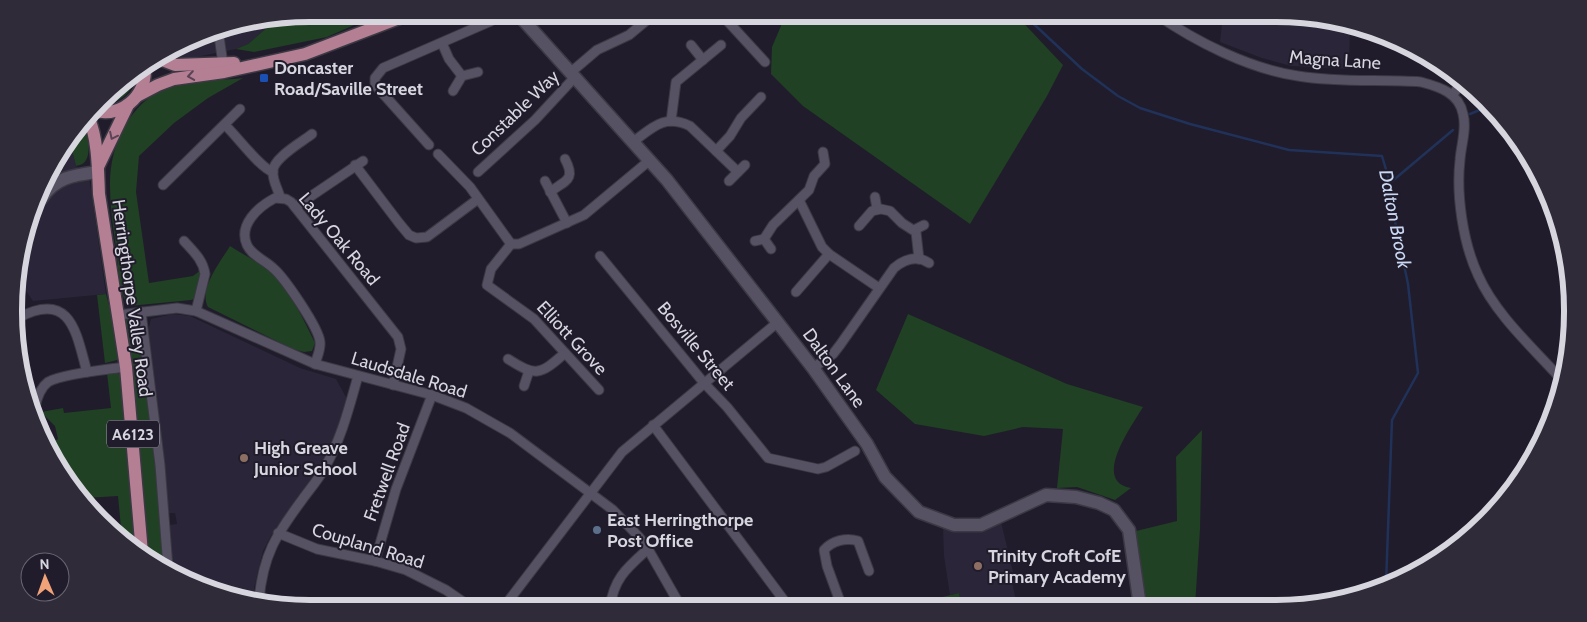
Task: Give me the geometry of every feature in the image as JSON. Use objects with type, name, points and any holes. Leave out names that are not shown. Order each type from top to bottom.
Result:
[{"type":"main road","points":[[103,112],[116,111],[158,85],[174,79],[224,72],[305,54],[389,22]]},
{"type":"main road","points":[[166,62],[176,65],[274,61]]},
{"type":"main road","name":"Herringthorpe Valley Road","points":[[98,170],[143,85],[144,76]]},
{"type":"main road","name":"Herringthorpe Valley Road","points":[[91,124],[105,239],[126,367],[141,544]]},
{"type":"street","points":[[429,145],[377,87],[375,78],[383,68],[489,22]]},
{"type":"street","name":"Dalton Lane","points":[[525,22],[667,180],[813,368],[867,444],[885,477],[919,512],[954,525],[981,525],[1046,495],[1076,497],[1099,503],[1114,510],[1128,530],[1139,600]]},
{"type":"street","name":"Constable Way","points":[[478,172],[535,120],[597,50],[629,35],[645,22]]},
{"type":"street","points":[[728,22],[765,62]]},
{"type":"street","name":"Magna Lane","points":[[1168,22],[1211,46],[1279,73],[1301,77],[1421,82],[1437,86],[1452,94]]},
{"type":"street","points":[[219,38],[223,64]]},
{"type":"street","points":[[442,43],[449,59],[462,76]]},
{"type":"street","points":[[691,45],[703,60]]},
{"type":"street","points":[[671,121],[674,85],[678,79],[721,45]]},
{"type":"street","points":[[452,92],[462,76],[478,72]]},
{"type":"street","points":[[1458,87],[1452,94],[1463,114],[1464,133],[1460,160],[1460,196],[1468,246],[1477,274],[1487,293],[1515,329],[1557,374]]},
{"type":"street","points":[[716,151],[730,136],[741,118],[761,97]]},
{"type":"street","points":[[163,185],[240,109]]},
{"type":"street","points":[[633,142],[656,124],[671,121],[681,122],[690,126],[738,172]]},
{"type":"street","points":[[225,125],[263,167],[273,172]]},
{"type":"street","points":[[280,197],[273,172],[274,167],[279,159],[312,134]]},
{"type":"street","points":[[755,242],[764,239],[772,225],[810,187],[814,176],[824,168],[823,152]]},
{"type":"street","points":[[438,154],[470,187],[511,244],[519,244],[584,215],[650,160]]},
{"type":"street","points":[[550,192],[569,178],[571,174],[571,170],[565,160]]},
{"type":"street","points":[[295,207],[359,163],[399,223],[409,235],[416,238],[427,237],[478,199]]},
{"type":"street","points":[[729,181],[745,165]]},
{"type":"street","points":[[50,188],[60,179],[98,170]]},
{"type":"street","points":[[545,181],[567,223]]},
{"type":"street","name":"Lady Oak Road","points":[[315,364],[320,347],[318,335],[288,283],[272,266],[253,253],[246,241],[245,233],[249,218],[270,200],[280,197],[286,199],[295,207],[398,337],[401,349],[392,385]]},
{"type":"street","points":[[875,197],[877,209]]},
{"type":"street","points":[[799,200],[822,247],[829,254],[879,288]]},
{"type":"street","points":[[859,226],[869,214],[877,209],[882,208],[890,211],[902,223],[914,230],[917,235],[919,259]]},
{"type":"street","points":[[914,230],[924,225]]},
{"type":"street","points":[[764,239],[771,249]]},
{"type":"street","points":[[184,242],[200,258],[205,274],[196,311]]},
{"type":"street","name":"Elliott Grove","points":[[511,244],[491,270],[487,285],[534,319],[599,390]]},
{"type":"street","points":[[796,292],[829,254]]},
{"type":"street","name":"Bosville Street","points":[[600,256],[768,458],[818,469],[826,467],[852,453],[844,446]]},
{"type":"street","points":[[813,368],[833,354],[840,346],[894,268],[901,262],[919,259],[929,263]]},
{"type":"street","points":[[22,316],[36,309],[44,308],[58,310],[65,315],[73,326],[87,372]]},
{"type":"street","name":"Laudsdale Road","points":[[118,315],[177,308],[196,311],[315,364],[432,395],[466,408],[498,426],[625,522],[648,549],[677,600]]},
{"type":"street","name":"Herringthorpe Valley Road","points":[[141,312],[160,465],[168,561]]},
{"type":"street","points":[[510,600],[589,493],[622,452],[778,322]]},
{"type":"street","points":[[508,358],[529,371],[536,372],[544,370],[565,353]]},
{"type":"street","points":[[37,401],[41,389],[48,382],[87,372],[126,367]]},
{"type":"street","points":[[524,386],[529,371]]},
{"type":"street","points":[[260,595],[263,567],[269,550],[278,533],[323,471],[332,455],[348,414],[358,376]]},
{"type":"street","name":"Fretwell Road","points":[[375,561],[396,489],[432,395]]},
{"type":"street","points":[[653,425],[784,600]]},
{"type":"street","name":"Coupland Road","points":[[278,533],[317,549],[375,561],[406,570],[446,590],[460,600]]},
{"type":"street","points":[[839,600],[827,566],[824,550],[830,544],[851,538],[858,541],[869,571]]},
{"type":"street","points":[[612,600],[615,585],[620,575],[648,549]]},
{"type":"shaded area","points":[[1222,22],[1295,23],[1332,28],[1350,32],[1349,69],[1291,66],[1262,58],[1220,42]]},
{"type":"shaded area","points":[[269,26],[248,44],[236,49],[186,59],[174,57],[201,44],[236,32]]},
{"type":"shaded area","points":[[72,150],[76,166],[89,177],[106,294],[33,301],[24,287],[32,236],[52,183]]},
{"type":"shaded area","name":"High Greave Junior School","points":[[173,314],[190,316],[300,368],[336,379],[347,399],[334,439],[322,462],[306,488],[273,532],[263,551],[254,594],[236,590],[201,578],[172,564],[169,525],[177,524],[175,513],[168,513],[148,331],[151,319]]},
{"type":"shaded area","name":"Trinity Croft CofE Primary Academy","points":[[1001,522],[1014,576],[1011,577],[1016,600],[960,600],[959,593],[950,595],[944,556],[943,528],[956,531]]},
{"type":"green space","points":[[311,22],[361,22],[327,37],[254,52],[236,49],[248,44],[269,26]]},
{"type":"green space","points":[[783,22],[1023,22],[1063,65],[1047,96],[970,224],[803,106],[771,74],[772,47]]},
{"type":"green space","points":[[243,78],[208,98],[174,123],[139,156],[136,192],[149,283],[193,276],[201,270],[199,286],[194,299],[129,306],[123,296],[120,279],[110,194],[113,156],[124,128],[142,104],[154,94],[168,87],[186,82]]},
{"type":"green space","points":[[133,84],[125,96],[113,102]]},
{"type":"green space","points":[[87,129],[88,157],[80,165],[76,166],[72,150]]},
{"type":"green space","points":[[230,246],[264,267],[283,286],[295,304],[315,343],[312,351],[304,352],[293,349],[208,307],[206,292],[208,284],[216,267]]},
{"type":"green space","points":[[106,294],[117,336],[118,353],[117,360],[105,363],[97,295]]},
{"type":"green space","points":[[908,314],[1067,384],[1143,407],[1124,439],[1114,464],[1114,475],[1120,483],[1131,488],[1115,500],[1077,487],[1057,488],[1063,429],[1023,427],[984,436],[915,424],[876,390]]},
{"type":"green space","points":[[135,318],[138,321],[151,421],[163,559],[146,548],[124,321]]},
{"type":"green space","points":[[116,371],[121,376],[136,541],[121,528],[118,496],[91,498],[71,471],[54,442],[58,439],[55,426],[41,412],[63,408],[64,413],[111,408],[107,373]]},
{"type":"green space","points":[[1202,430],[1200,529],[1195,600],[1146,600],[1132,532],[1177,521],[1176,457]]},
{"type":"green space","points":[[959,593],[960,600],[930,600]]},
{"type":"waterway","name":"Dalton Brook","points":[[1032,22],[1082,69],[1118,96],[1140,108],[1190,124],[1289,150],[1382,156],[1390,183],[1391,202],[1408,284],[1418,373],[1392,420],[1386,578]]},
{"type":"waterway","points":[[1470,114],[1482,109]]},
{"type":"waterway","points":[[1390,183],[1453,130]]},
{"type":"place","name":"Doncaster Road/Saville Street","points":[[264,78]]},
{"type":"place","name":"High Greave Junior School","points":[[244,458]]},
{"type":"place","name":"East Herringthorpe Post Office","points":[[597,530]]},
{"type":"place","name":"Trinity Croft CofE Primary Academy","points":[[978,566]]}]
